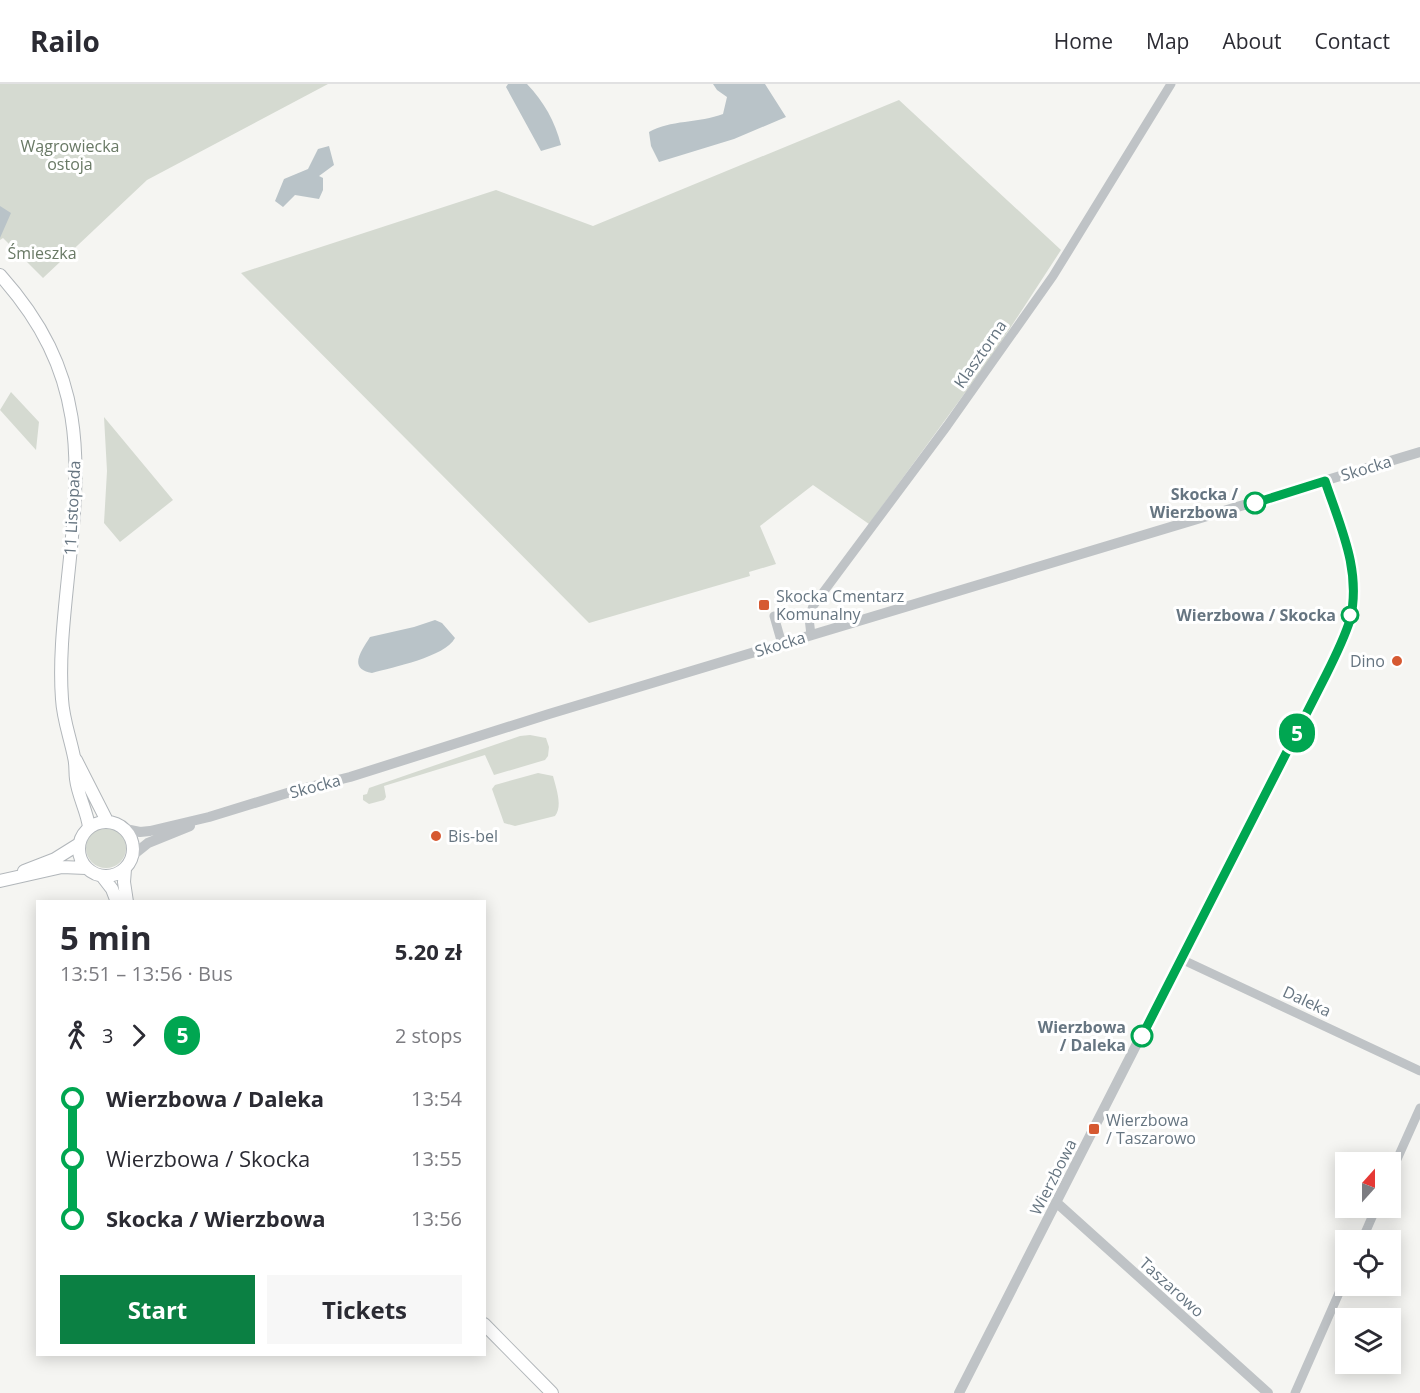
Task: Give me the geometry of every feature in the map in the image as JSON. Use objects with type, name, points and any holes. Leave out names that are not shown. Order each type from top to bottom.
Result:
[{"type":"main road","name":"11 Listopada","points":[[0,275],[21,298],[42,331],[58,362],[69,395],[74,431],[76,481],[64,609],[62,699],[65,725],[75,759],[107,821]]},
{"type":"main road","name":"11 Listopada","points":[[75,759],[76,780],[89,827]]},
{"type":"main road","points":[[86,868],[81,861],[79,843],[82,834],[89,827],[98,823],[107,821],[117,823],[131,836],[134,845],[133,855],[125,869],[118,874],[102,876]]},
{"type":"main road","points":[[2,881],[55,859],[79,843]]},
{"type":"main road","points":[[2,881],[62,867],[86,868],[102,876],[116,900]]},
{"type":"main road","points":[[125,869],[124,882],[128,900]]},
{"type":"main road","points":[[486,1326],[552,1393]]},
{"type":"street","name":"Klasztorna","points":[[811,635],[809,618],[813,606],[959,409],[1053,276],[1171,84]]},
{"type":"street","name":"Skocka","points":[[125,829],[150,831],[209,817],[297,790],[350,777],[471,737],[1420,452]]},
{"type":"street","name":"Wierzbowa","points":[[959,1393],[1340,645],[1349,621],[1354,591],[1353,573],[1348,550],[1325,481]]},
{"type":"street","points":[[774,616],[782,644]]},
{"type":"street","name":"Skocka","points":[[133,855],[148,843],[209,817]]},
{"type":"street","name":"Daleka","points":[[1181,959],[1420,1071]]},
{"type":"street","points":[[1400,1152],[1420,1108]]},
{"type":"street","name":"Taszarowo","points":[[1057,1203],[1268,1393]]},
{"type":"street","points":[[1295,1393],[1338,1296]]},
{"type":"green space","name":"Wągrowiecka ostoja","points":[[0,84],[328,84],[147,180],[43,278],[3,238],[0,240]]},
{"type":"green space","points":[[899,100],[1061,250],[992,356],[869,524],[813,485],[760,526],[776,564],[749,572],[750,576],[589,623],[241,273],[496,190],[593,226]]},
{"type":"green space","points":[[11,392],[39,422],[36,450],[0,410]]},
{"type":"green space","points":[[104,417],[173,500],[120,542],[104,523],[107,471]]},
{"type":"green space","points":[[520,736],[546,738],[549,747],[545,760],[494,775],[485,755],[384,786],[386,797],[384,800],[369,804],[363,800],[363,795],[367,794],[369,788]]},
{"type":"green space","points":[[538,773],[553,776],[559,802],[555,816],[515,826],[504,823],[492,789],[495,785]]},
{"type":"green space","points":[[106,828],[120,834],[126,848],[120,862],[106,868],[92,862],[86,848],[92,834]]},
{"type":"shaded area","points":[[508,84],[527,84],[544,105],[561,145],[541,151],[506,87]]},
{"type":"shaded area","points":[[713,84],[765,84],[786,117],[734,139],[659,162],[651,146],[649,132],[666,125],[723,114],[727,97]]},
{"type":"shaded area","points":[[329,146],[334,165],[319,176],[323,178],[323,190],[319,199],[295,195],[283,207],[275,201],[284,179],[308,169],[318,149]]},
{"type":"shaded area","points":[[0,206],[11,213],[0,238]]},
{"type":"shaded area","points":[[435,620],[442,623],[455,638],[441,651],[372,673],[360,668],[359,658],[370,637]]},
{"type":"bus line","name":"5","points":[[1142,1036],[1326,675],[1340,645],[1353,603],[1353,573],[1348,550],[1325,481],[1255,503]]},
{"type":"place","name":"Skocka / Wierzbowa","points":[[1255,503]]},
{"type":"place","name":"Skocka Cmentarz Komunalny","points":[[764,605]]},
{"type":"place","name":"Wierzbowa / Skocka","points":[[1350,615]]},
{"type":"place","name":"Dino","points":[[1397,661]]},
{"type":"place","name":"Bis-bel","points":[[436,836]]},
{"type":"place","name":"Wierzbowa / Daleka","points":[[1142,1036]]},
{"type":"place","name":"Wierzbowa / Taszarowo","points":[[1094,1129]]},
{"type":"park label","name":"Śmieszka","points":[[42,253]]}]
